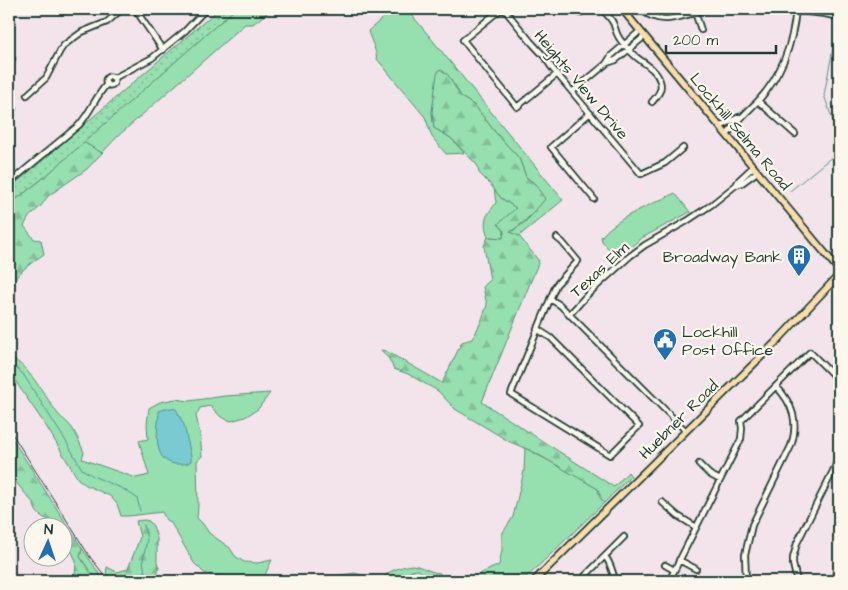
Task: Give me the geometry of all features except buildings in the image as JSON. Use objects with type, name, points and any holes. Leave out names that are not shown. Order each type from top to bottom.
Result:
[{"type":"main road","name":"Lockhill Selma Road","points":[[622,9],[839,270]]},
{"type":"main road","name":"Huebner Road","points":[[534,581],[778,340],[839,275]]},
{"type":"street","points":[[27,95],[46,78],[64,45],[82,32],[107,22],[122,9]]},
{"type":"street","points":[[135,9],[163,50]]},
{"type":"street","points":[[9,183],[83,120],[107,84],[113,84],[114,78],[146,62],[163,50],[206,9]]},
{"type":"street","points":[[502,9],[463,40],[517,107],[557,74]]},
{"type":"street","name":"Heights View Drive","points":[[502,9],[544,56],[590,114],[642,174],[665,163],[683,148]]},
{"type":"street","points":[[580,13],[585,9]]},
{"type":"street","points":[[602,9],[611,20],[624,44],[638,59],[654,70],[660,81],[660,92],[652,102]]},
{"type":"street","points":[[641,9],[657,19],[675,18],[707,9]]},
{"type":"street","points":[[782,9],[796,9],[839,17]]},
{"type":"street","points":[[727,135],[774,82],[786,56],[794,29],[796,9]]},
{"type":"street","points":[[696,12],[701,30]]},
{"type":"street","points":[[606,64],[611,56],[640,30]]},
{"type":"street","points":[[572,92],[606,64],[616,60],[645,36]]},
{"type":"street","points":[[758,101],[795,134]]},
{"type":"street","points":[[590,114],[551,147],[594,199]]},
{"type":"street","points":[[720,127],[742,116]]},
{"type":"street","name":"Texas Elm","points":[[686,431],[569,315],[588,294],[630,256],[711,205],[742,183],[755,169]]},
{"type":"street","points":[[537,329],[552,338],[639,426],[610,455],[511,394],[537,329],[556,285],[578,261],[557,238]]},
{"type":"street","points":[[550,299],[556,302],[569,315]]},
{"type":"street","points":[[669,581],[741,439],[741,421],[810,352],[839,381]]},
{"type":"street","points":[[746,581],[745,555],[748,535],[794,436],[792,409],[784,394],[776,386]]},
{"type":"street","points":[[797,581],[793,564],[797,543],[835,467],[839,455]]},
{"type":"street","points":[[699,464],[709,474],[720,480]]},
{"type":"street","points":[[662,502],[678,516],[696,527]]},
{"type":"street","points":[[580,581],[624,537]]},
{"type":"street","points":[[605,556],[612,568],[615,581]]},
{"type":"street","points":[[679,560],[696,569]]},
{"type":"street","points":[[665,565],[674,570]]},
{"type":"street","points":[[833,581],[839,566]]},
{"type":"green space","points":[[219,9],[235,9],[47,175],[9,205],[9,189]]},
{"type":"green space","points":[[235,9],[272,9],[253,24],[245,24],[118,136],[102,153],[83,142]]},
{"type":"green space","points":[[376,9],[407,9],[563,200],[519,236],[510,233],[536,211],[535,184],[526,177],[519,158],[495,132],[475,106],[461,97],[455,85],[435,93],[432,112],[434,128],[451,138],[464,153],[446,154],[432,137],[425,117],[377,59],[368,31],[383,18]]},
{"type":"green space","points":[[440,69],[448,75],[461,97],[475,106],[495,132],[519,158],[526,177],[535,184],[545,199],[529,217],[510,232],[519,236],[539,261],[482,402],[614,487],[628,472],[631,476],[604,503],[598,489],[532,451],[510,442],[455,409],[438,391],[408,374],[394,369],[389,359],[381,350],[442,383],[462,342],[472,339],[487,305],[483,287],[490,280],[484,246],[488,237],[503,238],[504,231],[498,224],[516,208],[501,198],[479,173],[477,165],[451,138],[434,128],[432,112],[437,74]]},
{"type":"green space","points":[[83,142],[102,153],[87,169],[48,196],[41,206],[29,217],[24,226],[34,239],[41,240],[44,254],[25,269],[9,287],[9,205],[47,175]]},
{"type":"green space","points":[[494,188],[501,198],[516,208],[504,231],[503,238],[488,237],[485,226],[487,215],[496,203]]},
{"type":"green space","points":[[675,193],[690,212],[640,239],[617,259],[602,241],[601,237],[616,223],[626,217]]},
{"type":"green space","points":[[11,358],[24,368],[58,414],[72,428],[84,452],[82,459],[136,478],[149,475],[139,441],[148,439],[149,408],[160,402],[175,399],[189,401],[270,393],[258,409],[245,417],[231,421],[221,417],[210,406],[200,408],[196,416],[202,456],[197,461],[197,518],[209,533],[230,548],[235,556],[244,562],[258,563],[272,560],[262,581],[228,581],[226,578],[204,573],[194,563],[171,523],[166,520],[162,512],[121,516],[117,504],[110,496],[86,485],[78,479],[46,426],[11,374],[9,359]]},
{"type":"green space","points":[[9,434],[63,518],[44,518],[39,515],[34,504],[9,474]]},
{"type":"green space","points":[[525,448],[598,489],[604,503],[527,577],[513,576],[509,581],[455,581],[473,577],[499,565],[502,550],[502,534],[513,517],[524,471]]},
{"type":"green space","points":[[136,521],[149,521],[153,526],[157,538],[157,562],[159,568],[157,581],[111,581],[106,575],[107,567],[117,572],[128,569],[140,537]]},
{"type":"green space","points":[[72,532],[82,548],[80,557],[96,580],[102,578],[105,581],[72,581],[75,577],[76,561],[72,552]]},
{"type":"green space","points":[[82,548],[102,578],[96,580],[80,557]]},
{"type":"green space","points":[[412,565],[440,573],[440,579],[434,581],[418,570],[412,571],[397,581],[379,581],[394,570]]},
{"type":"green space","points":[[355,573],[362,575],[369,581],[315,581],[329,577]]},
{"type":"water","points":[[169,408],[176,409],[184,425],[191,456],[191,461],[187,463],[175,464],[167,461],[162,457],[159,450],[157,435],[159,411]]},
{"type":"waterway","points":[[838,22],[824,95],[839,138]]},
{"type":"waterway","points":[[790,191],[839,151]]},
{"type":"waterway","points":[[10,363],[23,374],[82,469],[137,498],[140,511]]},
{"type":"waterway","points":[[144,525],[147,540],[143,560],[146,581]]},
{"type":"waterway","points":[[117,581],[122,581]]},
{"type":"railway","points":[[9,429],[90,557],[109,581]]},
{"type":"place","name":"Broadway Bank","points":[[799,277]]},
{"type":"place","name":"Lockhill Post Office","points":[[665,361]]}]
